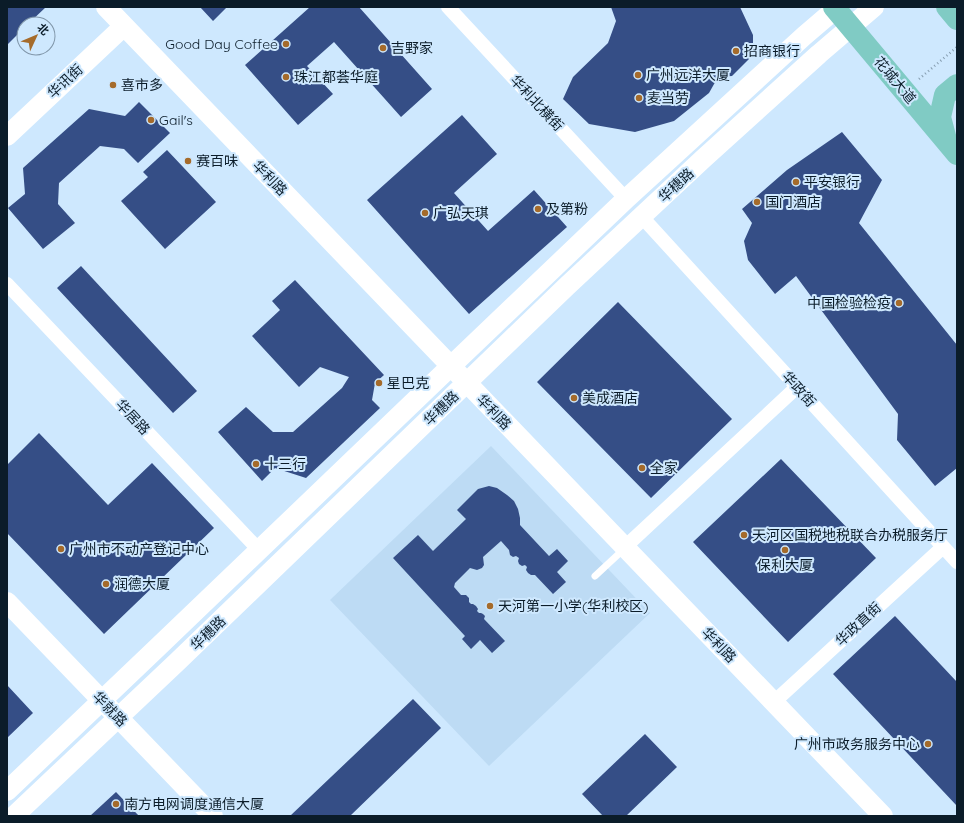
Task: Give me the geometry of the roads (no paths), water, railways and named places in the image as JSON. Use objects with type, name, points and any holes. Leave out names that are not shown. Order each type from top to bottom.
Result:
[{"type":"main road","points":[[947,7],[957,20]]},
{"type":"main road","name":"花城大道","points":[[836,8],[850,27],[951,147]]},
{"type":"main road","points":[[951,147],[940,117],[945,95],[957,85]]},
{"type":"street","name":"华利路","points":[[106,7],[883,816]]},
{"type":"street","name":"华利北横街","points":[[448,7],[626,199]]},
{"type":"street","name":"华穗路","points":[[14,816],[177,662],[467,382],[642,217],[819,54],[874,7]]},
{"type":"street","name":"华穗路","points":[[7,791],[626,199],[836,8]]},
{"type":"street","name":"华讯街","points":[[7,136],[124,26]]},
{"type":"street","name":"华政街","points":[[642,217],[957,562]]},
{"type":"street","name":"华居路","points":[[7,284],[259,550]]},
{"type":"street","points":[[625,547],[797,387]]},
{"type":"street","name":"华政直街","points":[[774,702],[943,547]]},
{"type":"street","name":"华就路","points":[[7,602],[213,816]]},
{"type":"lane","points":[[595,576],[625,547]]},
{"type":"place","name":"Good Day Coffee","points":[[286,44]]},
{"type":"place","name":"吉野家","points":[[383,48]]},
{"type":"place","name":"招商银行","points":[[736,51]]},
{"type":"place","name":"广州远洋大厦","points":[[638,75]]},
{"type":"place","name":"珠江都荟华庭","points":[[286,77]]},
{"type":"place","name":"喜市多","points":[[113,85]]},
{"type":"place","name":"麦当劳","points":[[639,98]]},
{"type":"place","name":"Gail's","points":[[151,120]]},
{"type":"place","name":"赛百味","points":[[188,161]]},
{"type":"place","name":"平安银行","points":[[796,182]]},
{"type":"place","name":"国门酒店","points":[[757,202]]},
{"type":"place","name":"及第粉","points":[[538,209]]},
{"type":"place","name":"广弘天琪","points":[[425,213]]},
{"type":"place","name":"中国检验检疫","points":[[899,303]]},
{"type":"place","name":"星巴克","points":[[379,383]]},
{"type":"place","name":"美成酒店","points":[[574,398]]},
{"type":"place","name":"十三行","points":[[256,464]]},
{"type":"place","name":"全家","points":[[642,468]]},
{"type":"place","name":"天河区国税地税联合办税服务厅","points":[[744,535]]},
{"type":"place","name":"广州市不动产登记中心","points":[[61,549]]},
{"type":"place","name":"保利大厦","points":[[785,550]]},
{"type":"place","name":"润德大厦","points":[[106,584]]},
{"type":"place","name":"天河第一小学(华利校区)","points":[[490,606]]},
{"type":"place","name":"广州市政务服务中心","points":[[928,744]]},
{"type":"place","name":"南方电网调度通信大厦","points":[[116,804]]}]
